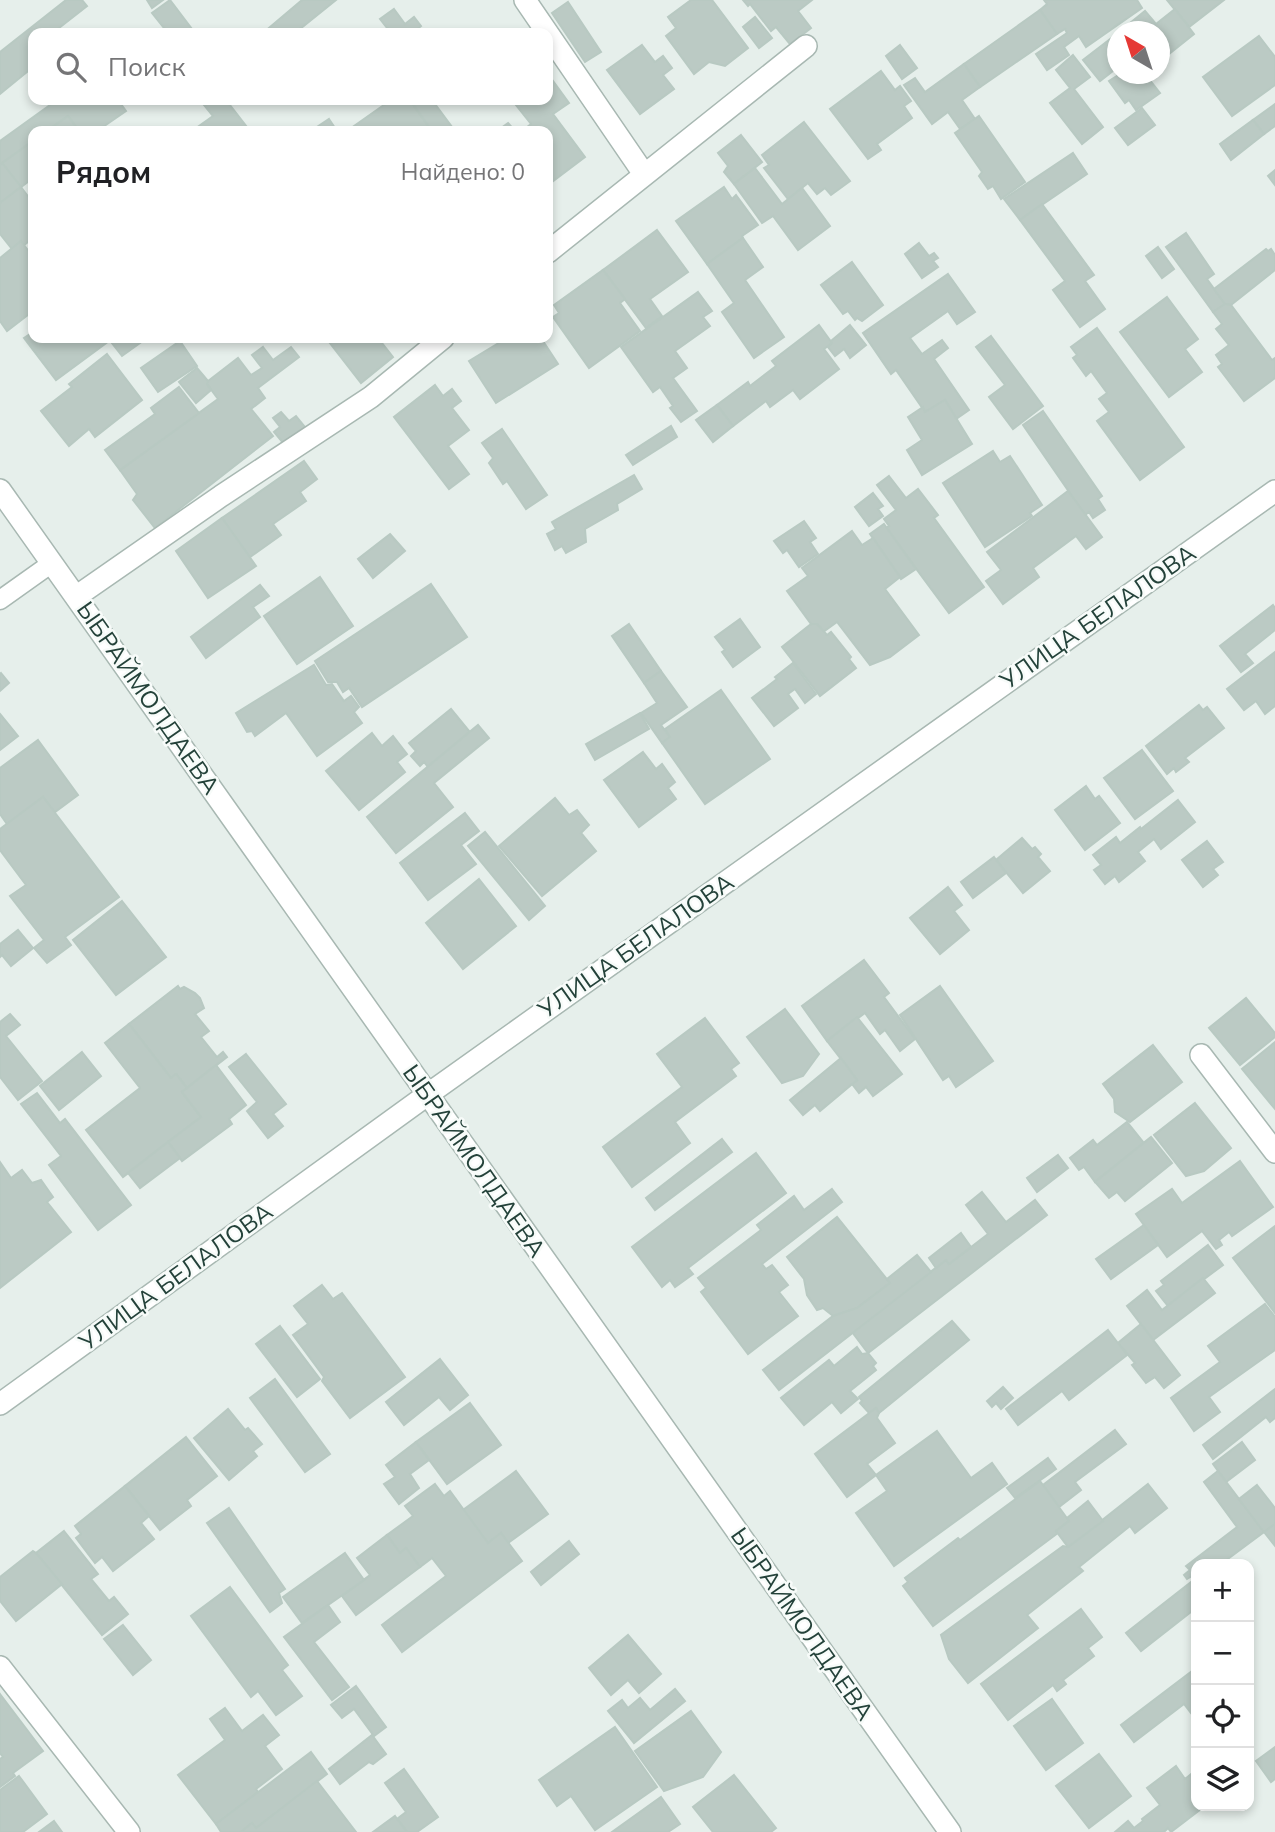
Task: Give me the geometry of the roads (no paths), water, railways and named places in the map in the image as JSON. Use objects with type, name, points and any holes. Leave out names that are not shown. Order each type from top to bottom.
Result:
[{"type":"street","points":[[525,0],[544,28]]},
{"type":"street","points":[[553,41],[644,174]]},
{"type":"street","points":[[553,249],[806,46]]},
{"type":"street","points":[[77,596],[371,397],[437,343]]},
{"type":"street","name":"ЫБРАЙМОЛДАЕВА","points":[[0,490],[950,1832]]},
{"type":"street","name":"УЛИЦА БЕЛАЛОВА","points":[[0,1404],[427,1095],[1275,491]]},
{"type":"street","points":[[1201,1055],[1275,1152]]},
{"type":"street","points":[[0,1667],[129,1832]]},
{"type":"lane","points":[[0,600],[52,563]]}]
